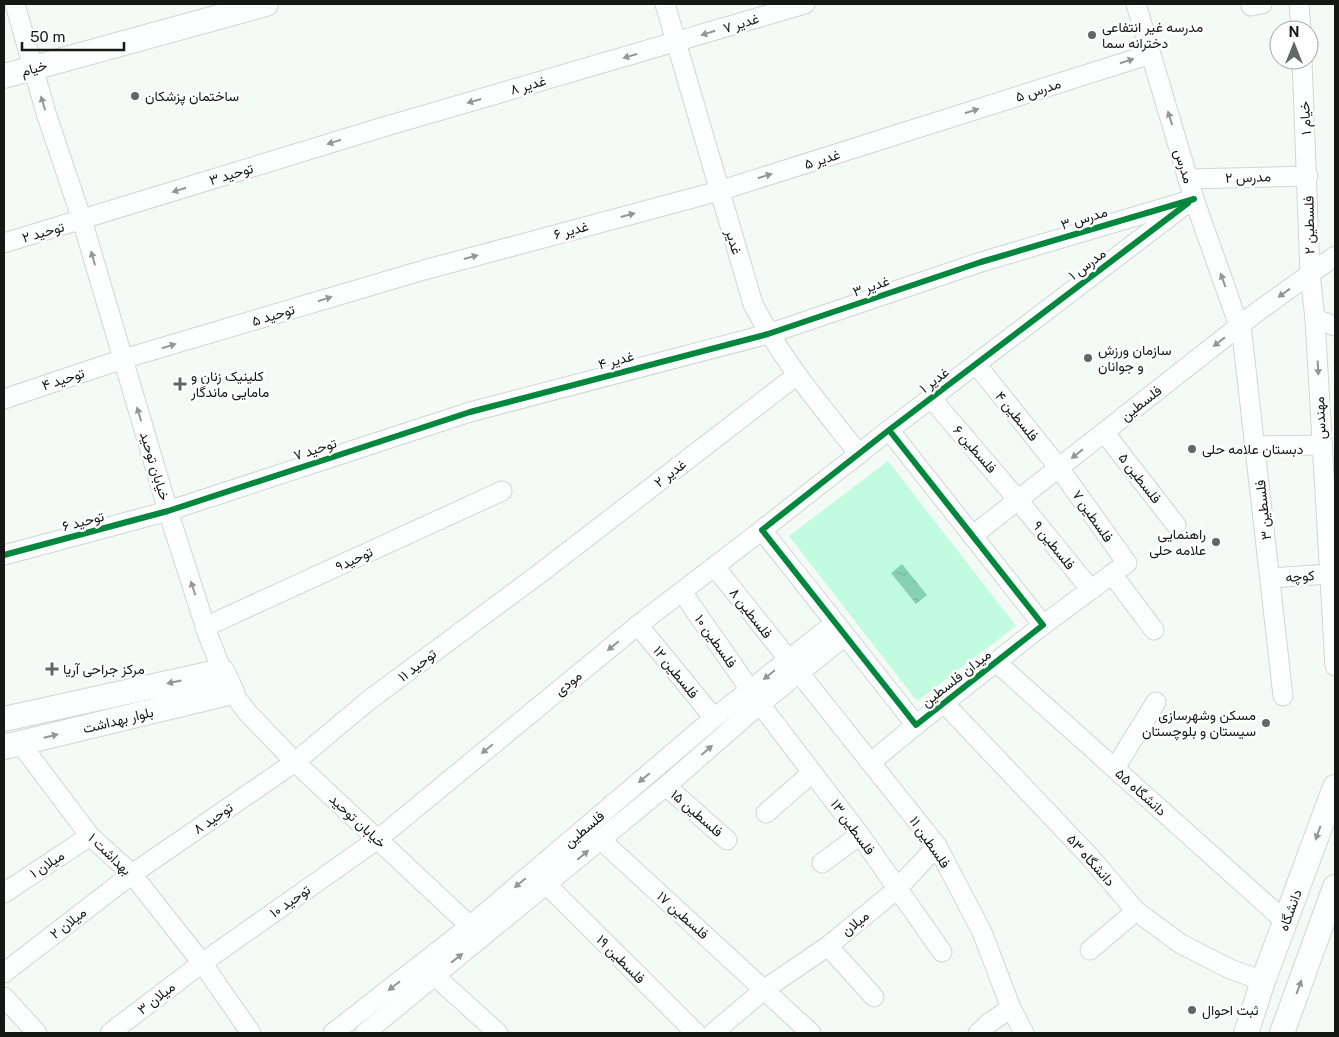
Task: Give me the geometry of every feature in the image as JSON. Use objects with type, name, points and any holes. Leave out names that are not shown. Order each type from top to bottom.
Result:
[{"type":"main road","name":"خیام","points":[[4,76],[266,4]]},
{"type":"main road","name":"خیابان توحید","points":[[222,671],[232,692]]},
{"type":"main road","name":"بلوار بهداشت","points":[[4,719],[222,671]]},
{"type":"main road","name":"بلوار بهداشت","points":[[12,745],[232,692]]},
{"type":"main road","name":"دانشگاه","points":[[1246,1033],[1263,980],[1335,787]]},
{"type":"main road","points":[[1286,1031],[1335,888]]},
{"type":"street","name":"خیابان توحید","points":[[15,4],[32,68],[82,220],[168,511],[222,671]]},
{"type":"street","name":"غدیر","points":[[665,4],[748,289],[768,334],[796,375],[859,454]]},
{"type":"street","name":"غدیر ۷","points":[[677,43],[805,4]]},
{"type":"street","name":"مدرس","points":[[1136,4],[1194,198],[1240,326]]},
{"type":"street","points":[[1299,4],[1300,20]]},
{"type":"street","name":"غدیر ۸","points":[[380,128],[677,43]]},
{"type":"street","name":"مدرس ۵","points":[[926,126],[1151,54]]},
{"type":"street","name":"خیام ۱","points":[[1303,70],[1308,176]]},
{"type":"street","name":"غدیر ۵","points":[[719,191],[926,126]]},
{"type":"street","name":"توحید ۳","points":[[82,220],[380,128]]},
{"type":"street","name":"مدرس ۲","points":[[1188,179],[1308,176]]},
{"type":"street","name":"فلسطین ۲","points":[[1308,176],[1310,274],[1315,319]]},
{"type":"street","name":"غدیر ۶","points":[[424,270],[719,191]]},
{"type":"street","name":"مدرس ۳","points":[[981,262],[1194,198]]},
{"type":"street","name":"مدرس ۱","points":[[995,350],[1194,198]]},
{"type":"street","name":"توحید ۲","points":[[4,243],[82,220]]},
{"type":"street","name":"فلسطین","points":[[972,536],[1240,326],[1335,256]]},
{"type":"street","name":"غدیر ۳","points":[[768,334],[981,262]]},
{"type":"street","name":"توحید ۵","points":[[123,359],[424,270]]},
{"type":"street","points":[[1315,319],[1335,326]]},
{"type":"street","name":"مهندس","points":[[1315,319],[1322,445],[1329,470],[1330,574],[1335,666]]},
{"type":"street","name":"فلسطین ۳","points":[[1240,326],[1256,446],[1283,696]]},
{"type":"street","name":"غدیر ۴","points":[[470,412],[768,334]]},
{"type":"street","name":"غدیر ۱","points":[[889,430],[995,350]]},
{"type":"street","name":"توحید ۴","points":[[4,398],[123,359]]},
{"type":"street","name":"فلسطین ۴","points":[[976,364],[1059,468]]},
{"type":"street","name":"غدیر ۲","points":[[543,571],[796,375]]},
{"type":"street","name":"فلسطین ۶","points":[[931,398],[1018,500]]},
{"type":"street","name":"توحید ۷","points":[[168,511],[470,412]]},
{"type":"street","points":[[762,530],[889,430],[1043,625]]},
{"type":"street","name":"فلسطین ۵","points":[[1104,432],[1176,524]]},
{"type":"street","points":[[1256,446],[1322,445]]},
{"type":"street","name":"فلسطین ۷","points":[[1059,468],[1127,563]]},
{"type":"street","name":"توحید۹","points":[[206,627],[502,491]]},
{"type":"street","name":"فلسطین ۹","points":[[1018,500],[1090,590]]},
{"type":"street","name":"توحید ۶","points":[[4,555],[168,511]]},
{"type":"street","name":"مودی","points":[[378,839],[638,626],[762,530]]},
{"type":"street","name":"میدان فلسطین","points":[[762,530],[916,725],[1043,625],[1127,563]]},
{"type":"street","name":"فلسطین ۸","points":[[715,566],[793,667]]},
{"type":"street","name":"توحید ۱۱","points":[[295,762],[368,701],[543,571]]},
{"type":"street","points":[[1112,574],[1154,630]]},
{"type":"street","name":"کوچه","points":[[1270,578],[1330,574]]},
{"type":"street","name":"فلسطین ۱۰","points":[[682,592],[755,697]]},
{"type":"street","name":"فلسطین ۱۲","points":[[638,626],[714,718]]},
{"type":"street","name":"فلسطین","points":[[366,1033],[666,786],[755,697],[840,630]]},
{"type":"street","name":"دانشگاه ۵۵","points":[[996,662],[1286,922]]},
{"type":"street","name":"فلسطین ۱۱","points":[[793,667],[937,846],[963,892],[982,932],[1011,1008],[1024,1033]]},
{"type":"street","name":"خیابان توحید","points":[[232,692],[247,712],[295,762],[470,926]]},
{"type":"street","name":"فلسطین","points":[[333,1033],[470,926],[714,718],[755,697]]},
{"type":"street","name":"فلسطین ۱۳","points":[[755,697],[860,835],[896,890],[942,952]]},
{"type":"street","points":[[1114,768],[1156,702]]},
{"type":"street","name":"دانشگاه ۵۳","points":[[944,703],[1090,858],[1136,911],[1181,944],[1230,969],[1263,980]]},
{"type":"street","points":[[870,762],[916,725]]},
{"type":"street","name":"بهداشت ۱","points":[[12,745],[90,836],[132,874],[202,963],[251,1033]]},
{"type":"street","name":"توحید ۸","points":[[132,874],[295,762]]},
{"type":"street","points":[[766,813],[812,772]]},
{"type":"street","name":"فلسطین ۱۵","points":[[666,786],[727,840]]},
{"type":"street","points":[[822,864],[860,835]]},
{"type":"street","name":"میلان ۱","points":[[4,893],[90,836]]},
{"type":"street","name":"توحید ۱۰","points":[[202,963],[378,839]]},
{"type":"street","name":"فلسطین ۱۷","points":[[601,840],[765,989]]},
{"type":"street","name":"میلان","points":[[713,1033],[765,989],[828,946],[896,890],[937,846]]},
{"type":"street","name":"میلان ۲","points":[[4,973],[132,874]]},
{"type":"street","name":"فلسطین ۱۹","points":[[547,885],[696,1033]]},
{"type":"street","points":[[1090,950],[1136,911]]},
{"type":"street","points":[[828,946],[874,997]]},
{"type":"street","name":"میلان ۳","points":[[110,1033],[202,963]]},
{"type":"street","points":[[435,976],[498,1033]]},
{"type":"street","points":[[765,989],[811,1033]]},
{"type":"street","points":[[4,997],[37,1033]]},
{"type":"street","points":[[978,1033],[1011,1008]]},
{"type":"street","points":[[354,1016],[366,1033]]},
{"type":"shaded area","points":[[888,461],[1016,626],[917,701],[789,536]]},
{"type":"water","points":[[902,564],[927,595],[916,604],[891,573]]},
{"type":"cycle path","points":[[4,555],[168,511],[470,412],[768,334],[981,262],[1194,199]]},
{"type":"cycle path","points":[[889,430],[1043,625],[916,725],[762,530],[889,430],[1188,203]]},
{"type":"place","name":"مدرسه غیر انتفاعی دخترانه سما","points":[[1092,35]]},
{"type":"place","name":"ساختمان پزشکان","points":[[135,96]]},
{"type":"place","name":"سازمان ورزش و جوانان","points":[[1088,358]]},
{"type":"place","name":"کلینیک زنان و مامایی ماندگار","points":[[180,384]]},
{"type":"place","name":"دبستان علامه حلی","points":[[1192,449]]},
{"type":"place","name":"راهنمایی علامه حلی","points":[[1216,542]]},
{"type":"place","name":"مرکز جراحی آریا","points":[[52,669]]},
{"type":"place","name":"مسکن وشهرسازی سیستان و بلوچستان","points":[[1266,723]]},
{"type":"place","name":"ثبت احوال","points":[[1192,1010]]}]
